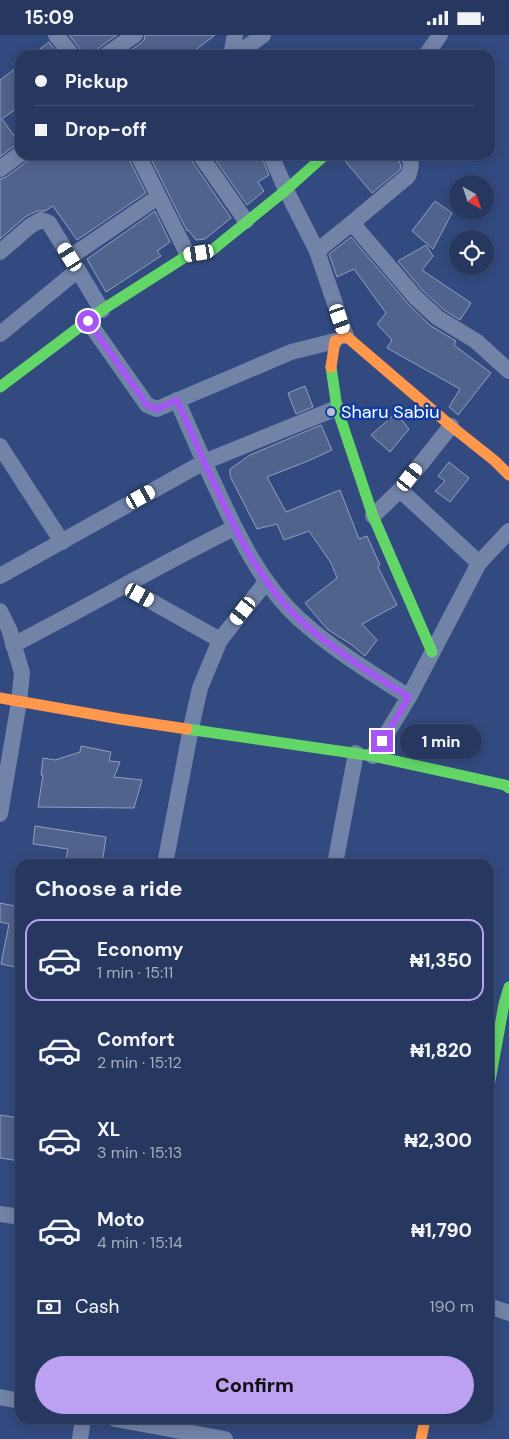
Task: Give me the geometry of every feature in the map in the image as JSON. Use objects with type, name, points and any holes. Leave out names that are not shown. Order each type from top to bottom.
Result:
[{"type":"street","points":[[56,35],[68,50]]},
{"type":"street","points":[[113,50],[135,35]]},
{"type":"street","points":[[232,50],[235,35]]},
{"type":"street","points":[[243,50],[263,35]]},
{"type":"street","points":[[430,50],[440,35]]},
{"type":"street","points":[[0,169],[15,158]]},
{"type":"street","points":[[140,160],[188,255]]},
{"type":"street","points":[[203,160],[246,221]]},
{"type":"street","points":[[272,160],[317,251],[340,339],[332,369],[338,408],[373,515],[432,652]]},
{"type":"street","points":[[0,387],[102,310],[188,255],[211,251],[319,160]]},
{"type":"street","points":[[317,251],[408,176],[411,167],[410,160]]},
{"type":"street","points":[[0,334],[74,263],[158,197]]},
{"type":"street","points":[[0,252],[30,226],[41,220],[49,223],[102,310]]},
{"type":"street","points":[[352,223],[416,298],[438,318],[476,341],[509,371]]},
{"type":"street","points":[[88,321],[147,405],[157,409],[291,352],[340,339]]},
{"type":"street","points":[[340,339],[495,461],[509,475]]},
{"type":"street","points":[[177,400],[234,528],[266,582],[297,617],[346,657],[409,697]]},
{"type":"street","points":[[0,576],[204,462],[338,408]]},
{"type":"street","points":[[373,515],[400,490],[450,426]]},
{"type":"street","points":[[0,446],[62,542]]},
{"type":"street","points":[[400,490],[479,563]]},
{"type":"street","points":[[13,645],[189,550],[234,528]]},
{"type":"street","points":[[373,756],[409,697],[479,563],[509,531]]},
{"type":"street","points":[[166,859],[200,688],[220,640],[266,582]]},
{"type":"street","points":[[124,586],[220,640]]},
{"type":"street","points":[[0,611],[9,629],[22,673],[19,702],[0,814]]},
{"type":"street","points":[[0,698],[120,719],[373,756],[505,785],[509,788]]},
{"type":"street","points":[[336,859],[356,753]]},
{"type":"street","points":[[494,1064],[507,1005],[509,987]]},
{"type":"street","points":[[0,1214],[15,1216]]},
{"type":"street","points":[[494,1308],[509,1313]]},
{"type":"street","points":[[0,1397],[15,1400]]},
{"type":"street","points":[[80,1439],[82,1424]]},
{"type":"street","points":[[142,1424],[225,1439]]},
{"type":"street","points":[[421,1439],[424,1424]]},
{"type":"building","points":[[69,35],[117,35],[97,50],[80,49]]},
{"type":"building","points":[[145,35],[215,35],[196,50],[131,50],[144,40]]},
{"type":"building","points":[[49,42],[55,50],[39,50]]},
{"type":"building","points":[[15,69],[15,110],[2,119],[15,137],[15,146],[0,157],[0,80]]},
{"type":"building","points":[[27,160],[130,160],[146,193],[77,240],[53,206],[45,211],[37,211],[25,217],[0,239],[0,179],[6,177]]},
{"type":"building","points":[[152,160],[192,160],[231,218],[205,239],[196,240],[187,231]]},
{"type":"building","points":[[216,160],[263,160],[269,175],[258,182],[264,191],[247,205]]},
{"type":"building","points":[[344,160],[399,160],[400,170],[372,193]]},
{"type":"building","points":[[435,201],[449,211],[449,219],[433,249],[412,231]]},
{"type":"building","points":[[155,211],[170,242],[157,251],[161,256],[106,292],[87,259]]},
{"type":"building","points":[[351,237],[409,305],[431,326],[456,341],[454,345],[491,373],[458,415],[449,407],[460,389],[387,348],[392,340],[377,324],[386,313],[354,269],[337,277],[329,254]]},
{"type":"building","points":[[426,245],[433,256],[422,270],[471,303],[460,320],[444,310],[423,291],[398,261]]},
{"type":"building","points":[[305,386],[313,407],[296,414],[288,393]]},
{"type":"building","points":[[396,413],[409,429],[390,452],[371,435]]},
{"type":"building","points":[[321,425],[332,450],[267,477],[286,512],[340,490],[359,539],[367,536],[380,565],[378,567],[397,605],[362,624],[377,640],[365,656],[327,629],[305,603],[337,578],[331,563],[309,531],[284,540],[277,524],[257,529],[230,476],[230,469],[250,455]]},
{"type":"building","points":[[449,462],[469,478],[450,502],[435,491],[445,481],[438,476]]},
{"type":"building","points":[[81,746],[111,752],[109,761],[120,762],[114,777],[142,780],[134,808],[38,807],[43,775],[41,775],[43,758],[55,760],[80,752]]},
{"type":"building","points":[[35,826],[106,837],[103,859],[66,859],[68,849],[33,844]]},
{"type":"building","points":[[0,903],[15,906],[15,967],[1,964],[9,924],[0,922]]},
{"type":"building","points":[[0,1115],[15,1117],[15,1160],[0,1158]]},
{"type":"traffic: fast","points":[[0,387],[102,310],[188,255],[211,251],[319,160]]},
{"type":"traffic: fast","points":[[331,367],[337,408],[373,516],[432,652]]},
{"type":"traffic: fast","points":[[187,729],[373,756],[505,785],[509,788]]},
{"type":"traffic: fast","points":[[494,1059],[509,987]]},
{"type":"traffic: slow","points":[[331,367],[335,341],[346,336],[495,461],[509,475]]},
{"type":"traffic: slow","points":[[0,698],[187,729]]},
{"type":"traffic: slow","points":[[421,1439],[424,1424]]},
{"type":"place","name":"Sharu Sabiu","points":[[331,412]]},
{"type":"route","points":[[88,321],[147,405],[157,409],[177,400],[234,528],[266,582],[297,617],[346,657],[409,697],[382,741]]}]
